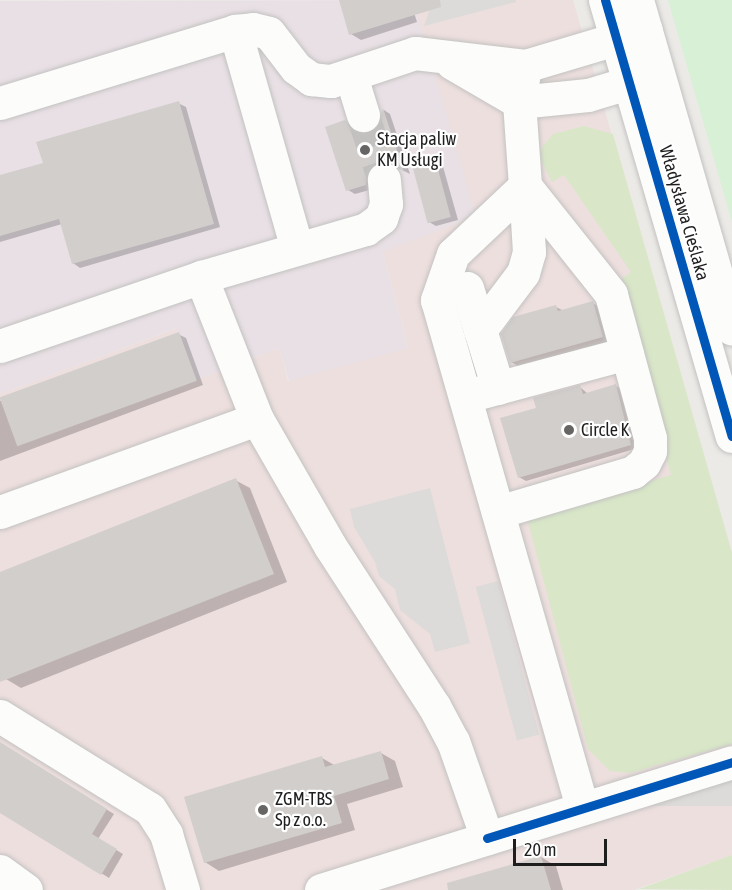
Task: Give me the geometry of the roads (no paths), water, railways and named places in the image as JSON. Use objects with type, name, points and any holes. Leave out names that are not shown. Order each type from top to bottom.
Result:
[{"type":"street","name":"Władysława Cieślaka","points":[[605,0],[633,23],[644,78],[732,436]]},
{"type":"street","points":[[0,103],[235,31],[254,28],[269,33],[296,68],[311,79],[331,81],[351,76],[388,59],[415,53],[525,66],[633,23]]},
{"type":"street","points":[[235,31],[297,248]]},
{"type":"street","points":[[444,58],[519,102],[588,95],[644,78]]},
{"type":"street","points":[[480,330],[523,273],[530,252],[519,102],[525,66]]},
{"type":"street","points":[[351,76],[363,115]]},
{"type":"street","name":"Władysława Cieślaka","points":[[644,78],[732,329]]},
{"type":"street","points":[[0,346],[201,277],[366,229],[381,218],[386,204],[384,179]]},
{"type":"street","points":[[498,512],[633,472],[644,463],[650,451],[650,438],[611,294],[525,186]]},
{"type":"street","points":[[525,186],[453,254],[442,276],[437,300],[582,807]]},
{"type":"street","points":[[201,277],[257,419],[324,537],[434,706],[453,741],[488,838]]},
{"type":"street","points":[[467,288],[498,388]]},
{"type":"street","points":[[465,397],[627,353]]},
{"type":"street","points":[[0,512],[257,419]]},
{"type":"street","points":[[0,716],[150,809],[166,834],[183,890]]},
{"type":"street","points":[[321,890],[732,762]]},
{"type":"street","points":[[0,871],[26,890]]},
{"type":"tunnel","points":[[363,115],[384,179]]},
{"type":"place","name":"Stacja paliw KM Usługi","points":[[365,150]]},
{"type":"place","name":"Circle K","points":[[569,430]]},
{"type":"place","name":"ZGM-TBS Sp z o.o.","points":[[263,810]]}]
